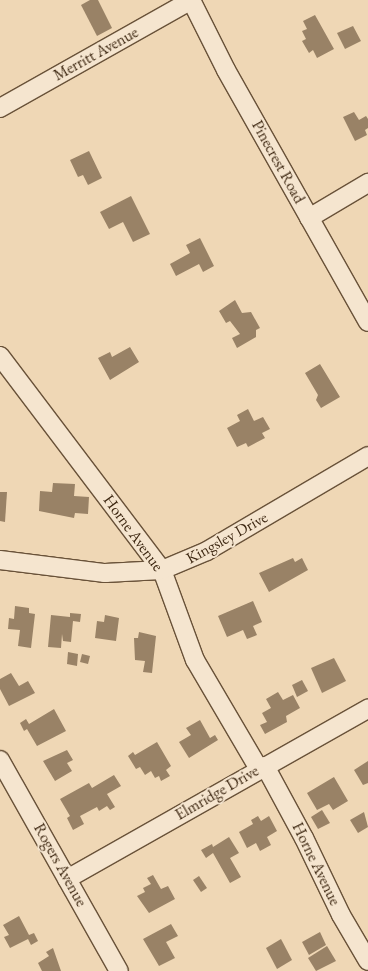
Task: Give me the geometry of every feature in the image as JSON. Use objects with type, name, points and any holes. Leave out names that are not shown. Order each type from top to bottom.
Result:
[{"type":"street","name":"Merritt Avenue","points":[[0,108],[192,0]]},
{"type":"street","name":"Pinecrest Road","points":[[192,0],[226,70],[368,322]]},
{"type":"street","points":[[309,218],[368,183]]},
{"type":"street","name":"Horne Avenue","points":[[0,356],[162,570],[195,660],[304,838],[341,915],[368,961]]},
{"type":"street","name":"Kingsley Drive","points":[[0,560],[105,573],[162,570],[220,543],[368,456]]},
{"type":"street","name":"Elmridge Drive","points":[[67,878],[368,709]]},
{"type":"street","name":"Rogers Avenue","points":[[0,760],[119,971]]},
{"type":"building","points":[[90,0],[98,0],[112,28],[97,36],[81,5]]},
{"type":"building","points":[[315,15],[334,49],[317,58],[313,50],[309,53],[302,41],[306,39],[302,31],[307,29],[303,21]]},
{"type":"building","points":[[353,26],[361,41],[345,49],[337,33]]},
{"type":"building","points":[[354,112],[359,120],[366,116],[368,119],[368,128],[365,130],[367,135],[355,141],[343,117]]},
{"type":"building","points":[[89,151],[102,178],[88,185],[83,175],[78,177],[70,160]]},
{"type":"building","points":[[131,196],[150,234],[133,242],[123,222],[109,229],[100,212]]},
{"type":"building","points":[[200,238],[214,266],[203,272],[199,264],[176,276],[170,264],[190,253],[186,245]]},
{"type":"building","points":[[235,300],[242,313],[251,312],[260,328],[256,330],[256,337],[237,348],[232,338],[240,334],[230,321],[226,323],[219,311]]},
{"type":"building","points":[[130,347],[139,362],[110,380],[98,358],[110,352],[112,357]]},
{"type":"building","points":[[320,364],[340,397],[321,408],[316,400],[318,395],[305,373]]},
{"type":"building","points":[[248,409],[254,421],[263,417],[270,429],[262,433],[265,438],[248,447],[246,443],[237,447],[227,428],[240,421],[237,415]]},
{"type":"building","points":[[53,483],[75,484],[74,496],[89,497],[88,514],[75,513],[74,518],[39,511],[40,491],[52,492]]},
{"type":"building","points":[[0,492],[7,492],[5,522],[0,521]]},
{"type":"building","points":[[293,558],[295,562],[302,558],[308,570],[269,592],[259,573]]},
{"type":"building","points":[[253,601],[262,622],[253,626],[257,635],[247,639],[243,630],[227,637],[218,616]]},
{"type":"building","points":[[15,606],[29,608],[29,613],[35,614],[31,648],[18,646],[20,630],[8,629],[9,618],[14,619]]},
{"type":"building","points":[[70,613],[81,614],[80,622],[73,621],[71,642],[63,641],[62,634],[61,648],[48,647],[51,615],[70,617]]},
{"type":"building","points":[[105,615],[119,618],[116,641],[95,638],[97,621],[104,622]]},
{"type":"building","points":[[139,632],[156,636],[152,673],[143,672],[145,661],[135,660],[134,638],[138,638]]},
{"type":"building","points":[[68,652],[78,654],[77,666],[67,664]]},
{"type":"building","points":[[82,654],[90,656],[88,664],[80,662]]},
{"type":"building","points":[[334,658],[346,681],[322,693],[311,668]]},
{"type":"building","points":[[11,673],[19,686],[28,681],[35,693],[9,706],[0,689],[0,679]]},
{"type":"building","points":[[302,680],[308,691],[297,697],[292,685]]},
{"type":"building","points":[[278,692],[283,700],[293,695],[300,708],[286,716],[287,722],[265,734],[260,725],[267,722],[262,713],[271,708],[266,699]]},
{"type":"building","points":[[54,709],[66,731],[37,746],[27,729],[24,731],[20,723],[26,719],[29,724]]},
{"type":"building","points":[[200,720],[210,738],[215,735],[218,740],[189,758],[179,742],[191,735],[186,728]]},
{"type":"building","points":[[157,742],[171,766],[166,770],[170,776],[161,781],[159,776],[155,778],[151,771],[145,775],[140,767],[136,769],[128,756],[133,752],[135,755]]},
{"type":"building","points":[[67,750],[73,760],[67,763],[72,771],[55,781],[43,761]]},
{"type":"building","points":[[368,761],[368,783],[363,785],[354,770]]},
{"type":"building","points":[[114,775],[121,786],[107,794],[115,807],[110,810],[107,806],[99,811],[97,807],[80,816],[84,824],[73,830],[67,818],[70,816],[60,799],[89,783],[92,788]]},
{"type":"building","points":[[334,777],[348,801],[333,810],[329,804],[317,810],[307,793]]},
{"type":"building","points":[[322,810],[330,823],[318,829],[311,817]]},
{"type":"building","points":[[364,812],[368,827],[358,833],[350,820]]},
{"type":"building","points":[[258,816],[261,821],[269,816],[277,831],[267,837],[271,845],[260,851],[256,843],[247,848],[239,832],[253,824],[251,820]]},
{"type":"building","points":[[229,837],[239,853],[230,858],[241,877],[230,883],[213,853],[206,858],[201,850],[212,844],[213,847]]},
{"type":"building","points":[[153,875],[161,889],[168,886],[175,899],[149,913],[137,896],[145,892],[143,888],[151,884],[147,878]]},
{"type":"building","points":[[199,876],[207,888],[201,892],[193,880]]},
{"type":"building","points":[[19,916],[29,935],[34,933],[38,941],[31,945],[28,939],[10,948],[4,937],[9,935],[3,925]]},
{"type":"building","points":[[171,924],[178,936],[166,942],[175,958],[159,966],[143,939]]},
{"type":"building","points":[[320,932],[326,945],[309,955],[302,942]]},
{"type":"building","points":[[281,939],[292,960],[277,969],[266,948]]},
{"type":"building","points":[[327,946],[336,961],[316,971],[308,958]]},
{"type":"building","points":[[53,948],[61,971],[42,971],[38,963],[49,956],[46,952]]}]
